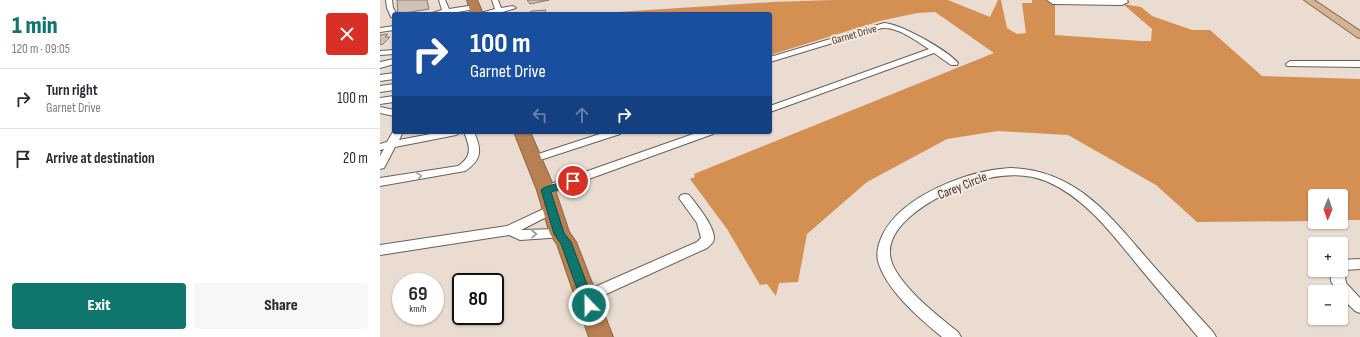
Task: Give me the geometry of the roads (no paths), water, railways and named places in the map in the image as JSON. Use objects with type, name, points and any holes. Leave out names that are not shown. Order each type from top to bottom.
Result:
[{"type":"highway","points":[[523,134],[546,190],[560,234],[566,242],[601,337]]},
{"type":"main road","points":[[1308,0],[1360,35]]},
{"type":"street","points":[[389,0],[392,12]]},
{"type":"street","points":[[442,0],[446,12],[475,6],[499,11],[513,11],[511,0]]},
{"type":"street","points":[[495,0],[499,11]]},
{"type":"street","points":[[1050,0],[1054,2],[1089,1],[1125,3],[1124,0]]},
{"type":"street","name":"Garnet Drive","points":[[772,59],[885,25],[897,28],[954,63]]},
{"type":"street","points":[[380,30],[392,28]]},
{"type":"street","points":[[772,109],[935,50]]},
{"type":"street","points":[[380,53],[392,51]]},
{"type":"street","points":[[380,65],[392,62]]},
{"type":"street","points":[[1290,64],[1360,64]]},
{"type":"street","points":[[380,78],[392,76]]},
{"type":"street","points":[[380,89],[392,87]]},
{"type":"street","points":[[380,101],[392,99]]},
{"type":"street","points":[[380,110],[392,113]]},
{"type":"street","points":[[381,163],[397,134]]},
{"type":"street","points":[[380,146],[391,145],[413,136],[434,134]]},
{"type":"street","points":[[380,182],[461,169],[468,165],[475,153],[475,145],[470,134]]},
{"type":"street","points":[[533,160],[607,134]]},
{"type":"street","points":[[546,190],[703,134]]},
{"type":"street","name":"Carey Circle","points":[[952,337],[910,297],[891,275],[884,258],[886,241],[893,228],[904,216],[924,201],[959,184],[978,177],[1000,172],[1024,172],[1049,178],[1082,198],[1119,234],[1208,337]]},
{"type":"street","points":[[586,297],[702,245],[708,240],[708,232],[704,224],[685,198]]},
{"type":"street","points":[[380,250],[510,230],[552,209]]},
{"type":"street","points":[[510,230],[520,234],[560,234]]},
{"type":"street","points":[[1348,265],[1360,264]]},
{"type":"street","points":[[1338,277],[1342,288],[1360,307]]}]
